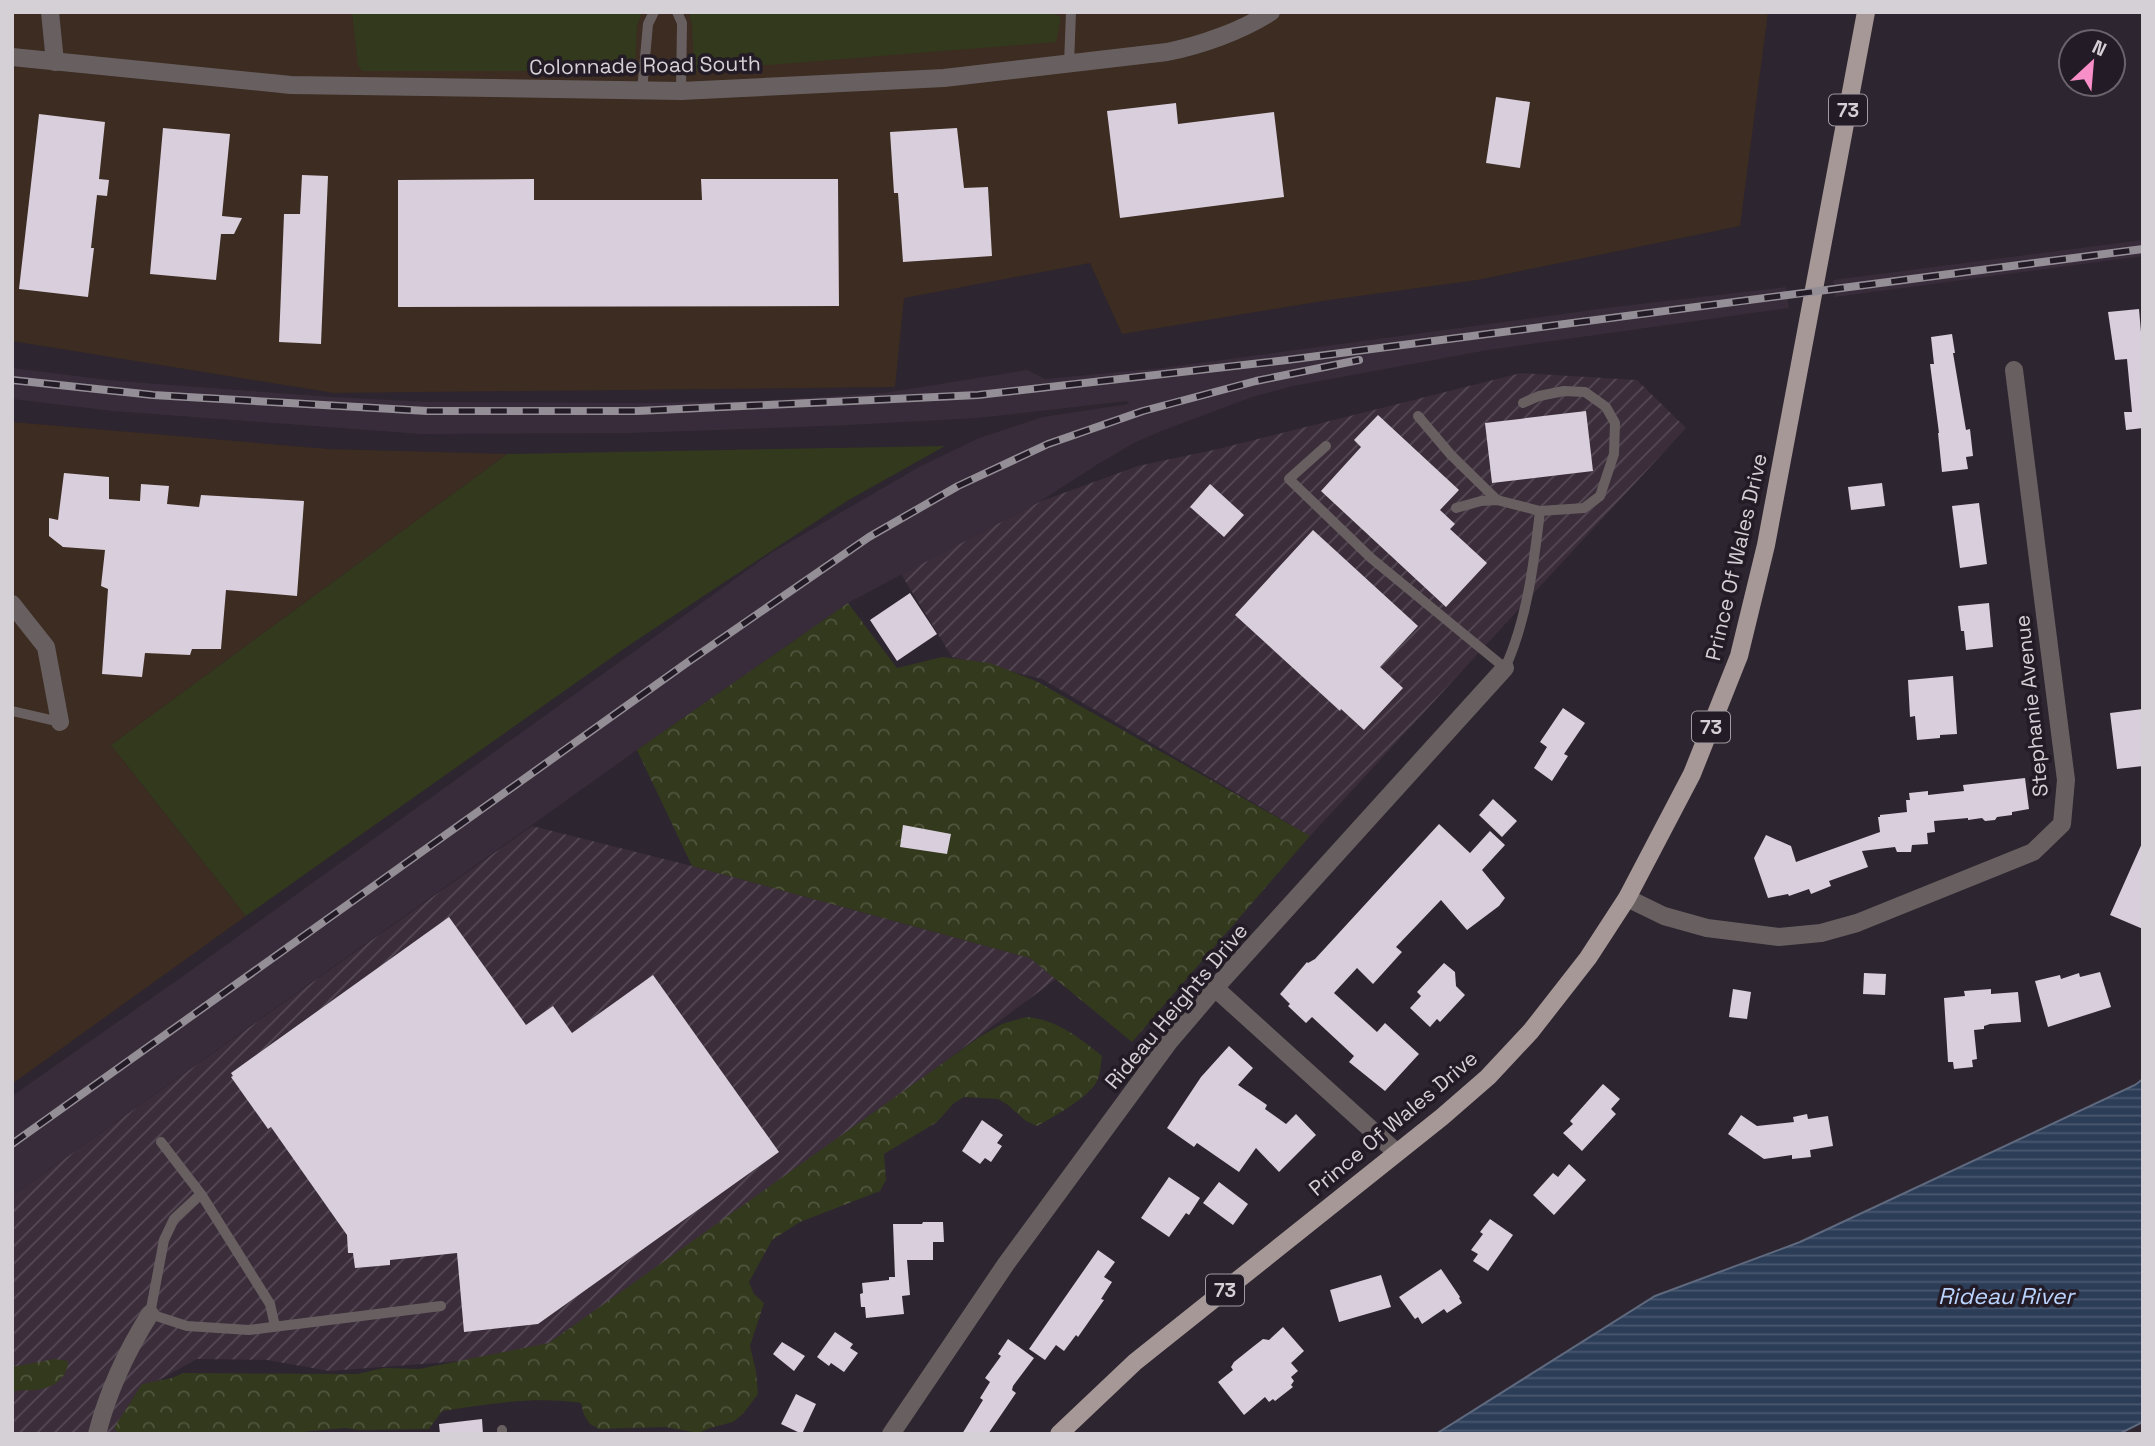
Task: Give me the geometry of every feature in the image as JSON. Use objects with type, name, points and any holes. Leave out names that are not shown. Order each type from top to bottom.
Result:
[{"type":"main road","name":"Prince Of Wales Drive","points":[[1059,1434],[1135,1362],[1442,1117],[1488,1077],[1531,1031],[1588,958],[1627,898],[1692,774],[1739,656],[1766,545],[1866,12]]},
{"type":"street","points":[[50,12],[55,62]]},
{"type":"street","name":"Colonnade Road South","points":[[12,57],[291,85],[681,91],[944,78],[1167,52],[1233,30],[1271,12]]},
{"type":"street","name":"Stephanie Avenue","points":[[1627,898],[1664,916],[1707,928],[1779,937],[1821,933],[1857,923],[2033,852],[2062,824],[2066,780],[2014,370]]},
{"type":"street","points":[[12,604],[46,648],[60,722]]},
{"type":"street","name":"Rideau Heights Drive","points":[[891,1434],[1006,1264],[1169,1042],[1505,668]]},
{"type":"street","points":[[1215,988],[1396,1152]]},
{"type":"street","points":[[97,1434],[105,1404],[132,1342],[150,1314]]},
{"type":"lane","points":[[642,91],[648,24],[654,12]]},
{"type":"lane","points":[[677,12],[682,23],[681,91]]},
{"type":"lane","points":[[1069,64],[1071,12]]},
{"type":"lane","points":[[1456,508],[1497,499],[1540,511],[1584,508],[1600,496],[1614,454],[1615,423],[1606,407],[1585,392],[1564,391],[1522,403]]},
{"type":"lane","points":[[1419,416],[1451,455],[1497,499]]},
{"type":"lane","points":[[1326,446],[1289,479],[1371,558],[1505,668],[1514,649],[1534,562],[1540,511]]},
{"type":"lane","points":[[12,711],[60,722]]},
{"type":"lane","points":[[162,1142],[201,1194],[270,1304],[275,1326]]},
{"type":"lane","points":[[201,1194],[174,1219],[164,1240],[150,1314],[187,1326],[249,1330],[441,1306]]},
{"type":"shaded area","points":[[12,12],[1768,12],[1740,226],[1477,280],[1329,300],[1122,334],[1090,263],[904,298],[895,387],[334,393],[12,341]]},
{"type":"shaded area","points":[[2143,240],[2143,256],[1835,297],[1833,280]]},
{"type":"shaded area","points":[[1786,287],[1789,308],[1488,350],[1293,386],[1252,397],[1134,443],[1039,502],[848,603],[637,750],[12,1196],[12,1096],[771,553],[919,467],[979,438],[1043,417],[1129,404],[1127,401],[978,418],[849,425],[633,433],[421,434],[113,411],[12,399],[12,368],[117,381],[428,402],[752,401],[884,393],[1027,370],[1045,379],[1162,368],[1614,307]]},
{"type":"shaded area","points":[[1521,373],[1637,380],[1686,428],[1310,836],[1042,679],[952,657],[901,574],[1039,502],[1138,466],[1218,449]]},
{"type":"shaded area","points":[[12,422],[328,449],[507,454],[111,745],[246,916],[12,1084]]},
{"type":"shaded area","points":[[532,826],[692,866],[1030,958],[1056,979],[552,1354],[329,1371],[267,1360],[197,1359],[150,1385],[120,1434],[12,1434],[12,1196]]},
{"type":"green space","points":[[352,12],[642,12],[637,26],[635,71],[362,71],[358,65]]},
{"type":"green space","points":[[689,12],[1050,12],[1061,17],[1056,42],[694,71]]},
{"type":"green space","points":[[945,446],[847,501],[628,646],[246,916],[111,745],[507,454]]},
{"type":"green space","points":[[848,603],[897,668],[942,657],[990,663],[1036,681],[1310,836],[1132,1042],[1030,958],[692,866],[637,750]]},
{"type":"green space","points":[[1026,1017],[1057,1025],[1102,1056],[1096,1083],[1077,1101],[1037,1126],[1026,1121],[998,1099],[964,1097],[954,1103],[937,1122],[884,1154],[886,1180],[880,1191],[800,1222],[772,1240],[749,1282],[754,1294],[764,1303],[750,1346],[758,1394],[743,1414],[733,1422],[699,1433],[665,1427],[599,1429],[590,1424],[581,1403],[547,1400],[442,1411],[429,1429],[345,1428],[280,1434],[119,1434],[114,1428],[142,1384],[183,1373],[358,1374],[383,1368],[419,1369],[549,1343],[981,1036],[1002,1024]]},
{"type":"green space","points":[[54,1359],[68,1361],[66,1371],[56,1383],[42,1389],[12,1392],[12,1367]]},
{"type":"water","name":"Rideau River","points":[[2143,1079],[2143,1422],[2119,1434],[1436,1434],[1655,1296],[1800,1242]]},
{"type":"building","points":[[1496,97],[1530,102],[1520,168],[1486,163]]},
{"type":"building","points":[[1176,103],[1178,124],[1274,112],[1284,197],[1120,218],[1107,111]]},
{"type":"building","points":[[39,114],[105,122],[99,179],[109,180],[107,196],[97,195],[88,297],[19,289]]},
{"type":"building","points":[[163,128],[230,134],[222,216],[242,218],[234,234],[221,234],[216,280],[150,274]]},
{"type":"building","points":[[957,128],[964,188],[988,187],[992,256],[903,262],[890,132]]},
{"type":"building","points":[[302,175],[328,176],[321,344],[279,342],[284,214],[300,214]]},
{"type":"building","points":[[534,179],[534,200],[702,200],[701,179],[838,179],[839,306],[398,307],[398,180]]},
{"type":"building","points":[[2139,309],[2143,332],[2143,428],[2126,430],[2124,412],[2132,412],[2127,359],[2115,360],[2108,312]]},
{"type":"building","points":[[1952,334],[1966,430],[1970,429],[1973,456],[1966,457],[1968,469],[1942,472],[1930,364],[1934,364],[1931,337]]},
{"type":"building","points":[[1586,411],[1593,471],[1492,483],[1485,423]]},
{"type":"building","points":[[1378,415],[1459,490],[1440,510],[1455,524],[1450,529],[1487,563],[1446,607],[1321,491],[1361,447],[1354,440]]},
{"type":"building","points":[[64,473],[109,477],[109,499],[140,501],[141,484],[169,486],[167,504],[199,507],[201,495],[304,501],[297,596],[226,590],[221,649],[192,649],[190,655],[145,653],[142,677],[102,674],[108,589],[101,586],[105,550],[63,547],[49,536],[49,518],[58,520]]},
{"type":"building","points":[[1882,483],[1885,506],[1851,510],[1848,487]]},
{"type":"building","points":[[1210,484],[1244,515],[1224,537],[1190,507]]},
{"type":"building","points":[[1979,503],[1987,564],[1960,568],[1952,506]]},
{"type":"building","points":[[1313,530],[1418,626],[1380,667],[1403,688],[1364,730],[1235,615]]},
{"type":"building","points":[[910,593],[937,634],[897,661],[870,620]]},
{"type":"building","points":[[1989,603],[1993,647],[1966,650],[1958,606]]},
{"type":"building","points":[[1953,676],[1957,734],[1917,740],[1915,716],[1910,717],[1908,680]]},
{"type":"building","points":[[1563,708],[1585,723],[1564,754],[1568,756],[1552,781],[1534,768],[1547,747],[1540,742]]},
{"type":"building","points":[[2143,709],[2143,766],[2117,769],[2110,713]]},
{"type":"building","points":[[2025,778],[2029,809],[2012,812],[2012,815],[1997,817],[1995,820],[1968,818],[1934,821],[1935,832],[1927,833],[1928,844],[1912,845],[1911,852],[1897,852],[1895,847],[1862,851],[1868,867],[1829,881],[1831,886],[1811,894],[1809,889],[1789,896],[1768,898],[1754,858],[1766,835],[1791,846],[1796,862],[1880,832],[1878,817],[1907,812],[1906,800],[1910,800],[1909,793],[1928,791],[1928,795],[1964,791],[1963,785]]},
{"type":"building","points":[[1493,799],[1517,821],[1502,837],[1479,815]]},
{"type":"building","points":[[1439,824],[1470,853],[1490,831],[1505,845],[1482,870],[1505,898],[1499,906],[1467,930],[1441,900],[1396,947],[1402,952],[1373,984],[1357,968],[1334,993],[1377,1032],[1385,1023],[1419,1054],[1385,1091],[1349,1062],[1354,1056],[1312,1017],[1306,1023],[1280,994],[1307,962],[1315,959]]},
{"type":"building","points":[[903,825],[951,834],[947,854],[900,847]]},
{"type":"building","points":[[2143,841],[2143,929],[2110,915]]},
{"type":"building","points":[[449,917],[526,1025],[553,1006],[572,1033],[653,975],[779,1152],[538,1324],[464,1332],[457,1253],[390,1260],[390,1265],[355,1268],[353,1253],[348,1253],[347,1235],[271,1127],[268,1129],[231,1077],[231,1073]]},
{"type":"building","points":[[1444,963],[1455,972],[1456,986],[1465,995],[1440,1022],[1437,1019],[1430,1027],[1410,1008],[1421,996],[1417,992]]},
{"type":"building","points":[[2100,972],[2111,1007],[2048,1027],[2035,981],[2060,975],[2061,979],[2079,973],[2080,977]]},
{"type":"building","points":[[1864,973],[1886,974],[1885,995],[1863,994]]},
{"type":"building","points":[[1733,989],[1751,992],[1747,1019],[1729,1017]]},
{"type":"building","points":[[1991,989],[1991,994],[2018,992],[2021,1022],[1990,1024],[1984,1026],[1984,1029],[1974,1030],[1977,1059],[1972,1060],[1973,1067],[1954,1069],[1953,1062],[1948,1062],[1944,998],[1965,996],[1964,991]]},
{"type":"building","points":[[1229,1046],[1253,1068],[1238,1085],[1267,1105],[1265,1109],[1286,1124],[1296,1114],[1316,1135],[1279,1172],[1256,1148],[1239,1172],[1197,1143],[1194,1147],[1167,1128],[1201,1077]]},
{"type":"building","points":[[1603,1084],[1620,1099],[1611,1109],[1616,1114],[1582,1151],[1563,1133],[1573,1124],[1570,1121]]},
{"type":"building","points":[[1807,1114],[1808,1119],[1828,1116],[1833,1146],[1810,1150],[1811,1157],[1792,1159],[1792,1155],[1764,1159],[1728,1134],[1741,1115],[1757,1126],[1794,1122],[1793,1117]]},
{"type":"building","points":[[982,1120],[1003,1135],[997,1143],[1002,1146],[991,1162],[985,1158],[980,1164],[962,1151]]},
{"type":"building","points":[[1569,1164],[1586,1180],[1554,1215],[1533,1195],[1553,1173],[1558,1177]]},
{"type":"building","points":[[1169,1177],[1200,1198],[1169,1237],[1141,1218]]},
{"type":"building","points":[[1219,1182],[1248,1204],[1233,1225],[1203,1203]]},
{"type":"building","points":[[1490,1219],[1513,1235],[1488,1271],[1473,1261],[1478,1254],[1471,1250]]},
{"type":"building","points":[[943,1222],[944,1242],[933,1242],[933,1260],[907,1260],[910,1295],[902,1296],[904,1314],[866,1318],[865,1307],[861,1307],[862,1283],[895,1277],[893,1224]]},
{"type":"building","points":[[1098,1250],[1115,1262],[1104,1277],[1112,1282],[1101,1299],[1104,1300],[1078,1337],[1076,1335],[1064,1351],[1056,1345],[1045,1360],[1029,1349]]},
{"type":"building","points":[[1441,1269],[1462,1303],[1447,1313],[1444,1309],[1422,1324],[1399,1297]]},
{"type":"building","points":[[1381,1275],[1391,1307],[1339,1322],[1330,1290]]},
{"type":"building","points":[[1283,1327],[1304,1351],[1291,1363],[1298,1371],[1291,1377],[1294,1381],[1291,1385],[1293,1387],[1275,1401],[1273,1399],[1269,1402],[1265,1397],[1244,1415],[1218,1382],[1233,1370],[1231,1367],[1234,1362],[1263,1339],[1269,1340]]},
{"type":"building","points":[[835,1332],[853,1344],[850,1348],[858,1353],[844,1372],[817,1357]]},
{"type":"building","points":[[1008,1339],[1034,1358],[1013,1386],[1012,1390],[1016,1393],[988,1434],[962,1434],[983,1400],[980,1398],[990,1382],[985,1378],[1001,1356],[998,1354]]},
{"type":"building","points":[[782,1342],[805,1356],[794,1371],[773,1354]]},
{"type":"building","points":[[796,1394],[816,1404],[802,1434],[781,1424]]},
{"type":"building","points":[[482,1419],[483,1434],[440,1434],[439,1424]]},
{"type":"railway","points":[[12,380],[153,395],[427,411],[637,411],[978,395],[1287,360],[2143,249]]},
{"type":"railway","points":[[12,1144],[688,662],[869,537],[958,486],[1048,444],[1143,411],[1256,381],[1359,360]]}]
